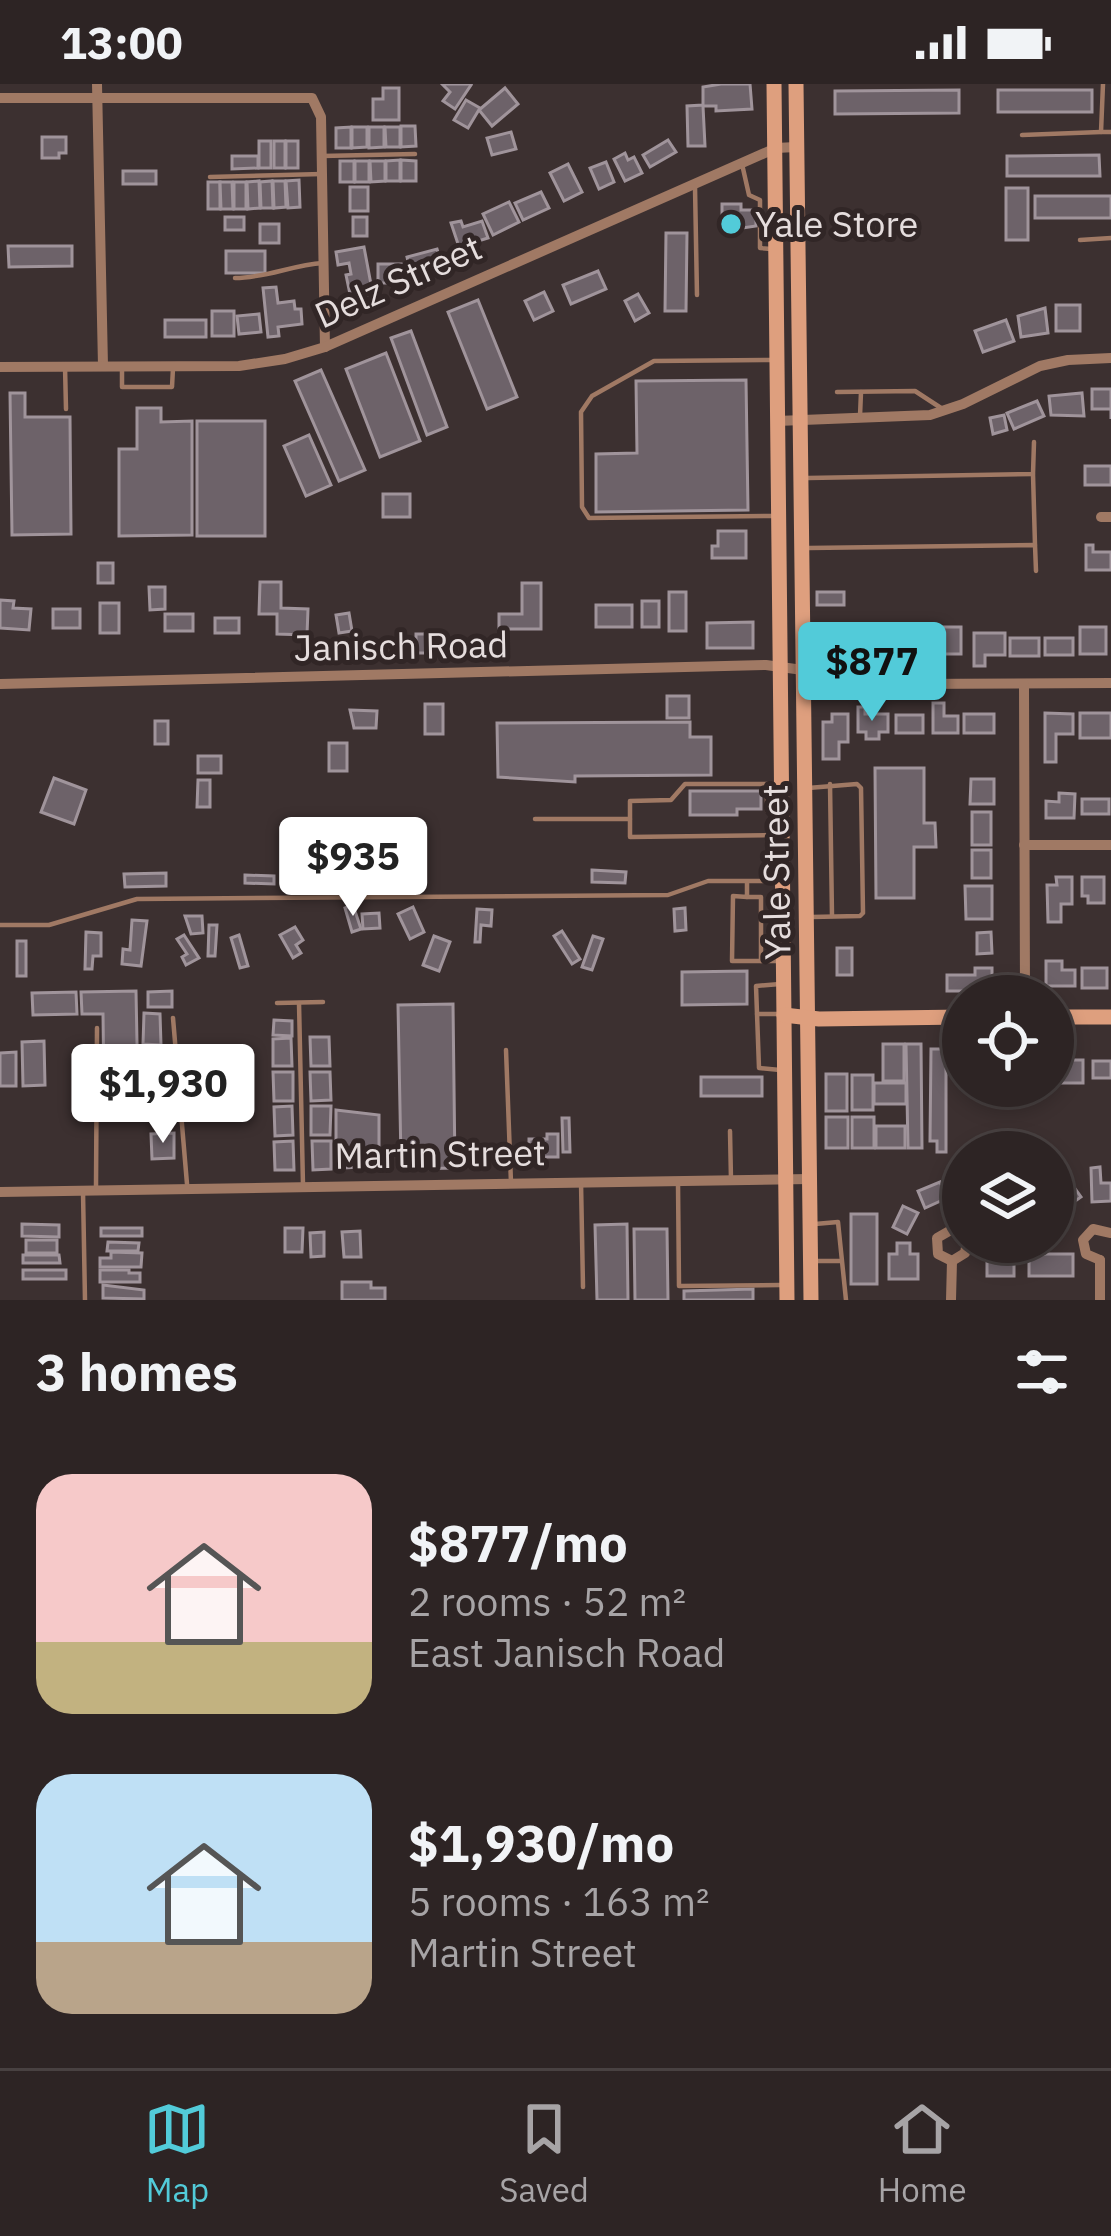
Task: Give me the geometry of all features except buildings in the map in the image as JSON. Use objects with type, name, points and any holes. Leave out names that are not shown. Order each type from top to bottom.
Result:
[{"type":"main road","name":"Yale Street","points":[[774,84],[776,148],[768,200],[776,250],[782,668],[775,784],[783,835],[787,1292]]},
{"type":"main road","name":"Yale Street","points":[[796,84],[811,1300]]},
{"type":"main road","points":[[784,881],[805,881]]},
{"type":"main road","points":[[784,1015],[942,1017]]},
{"type":"main road","points":[[1074,1017],[1111,1017]]},
{"type":"street","points":[[97,91],[103,366]]},
{"type":"street","points":[[0,98],[97,91],[304,96],[317,103],[325,346]]},
{"type":"street","name":"Delz Street","points":[[0,367],[260,364],[325,346],[776,148],[796,147]]},
{"type":"street","points":[[777,421],[915,417],[946,411],[1040,366],[1111,358]]},
{"type":"street","name":"Janisch Road","points":[[0,684],[782,668],[906,684],[1111,683]]},
{"type":"street","points":[[1024,684],[1025,975]]},
{"type":"street","points":[[1024,845],[1111,845]]},
{"type":"street","name":"Martin Street","points":[[0,1192],[809,1179]]},
{"type":"street","points":[[1100,1300],[1105,1257],[1086,1254],[1083,1240],[1093,1228],[1111,1233]]},
{"type":"street","points":[[951,1300],[952,1263]]},
{"type":"lane","points":[[1101,132],[1103,84]]},
{"type":"lane","points":[[1022,134],[1111,132]]},
{"type":"lane","points":[[322,156],[415,154]]},
{"type":"lane","points":[[742,163],[749,195],[768,200]]},
{"type":"lane","points":[[210,177],[322,174]]},
{"type":"lane","points":[[695,183],[698,296]]},
{"type":"lane","points":[[1080,240],[1111,238]]},
{"type":"lane","points":[[235,278],[261,278],[285,267],[323,263]]},
{"type":"lane","points":[[777,360],[654,361],[592,396],[580,412],[582,507],[590,518],[779,516]]},
{"type":"lane","points":[[65,366],[66,409]]},
{"type":"lane","points":[[122,366],[122,387],[172,386],[172,366]]},
{"type":"lane","points":[[837,392],[916,391],[946,411]]},
{"type":"lane","points":[[860,419],[861,392]]},
{"type":"lane","points":[[1034,442],[1036,571]]},
{"type":"lane","points":[[802,478],[1033,473]]},
{"type":"lane","points":[[803,548],[1035,545]]},
{"type":"lane","points":[[767,811],[775,784],[686,784],[671,800],[630,801],[630,837],[783,835]]},
{"type":"lane","points":[[830,784],[832,916]]},
{"type":"lane","points":[[805,789],[830,784],[861,788],[864,908],[860,916],[806,917]]},
{"type":"lane","points":[[535,819],[630,819]]},
{"type":"lane","points":[[0,925],[49,925],[137,899],[668,896],[708,881],[784,881]]},
{"type":"lane","points":[[747,881],[747,897]]},
{"type":"lane","points":[[761,961],[757,945],[761,897],[733,896],[736,945],[732,961],[761,961],[784,961]]},
{"type":"lane","points":[[784,983],[756,986],[759,1068],[785,1070]]},
{"type":"lane","points":[[277,1004],[323,1002]]},
{"type":"lane","points":[[299,1003],[302,1185]]},
{"type":"lane","points":[[757,1014],[784,1015]]},
{"type":"lane","points":[[173,1018],[188,1190]]},
{"type":"lane","points":[[86,1300],[98,1028]]},
{"type":"lane","points":[[506,1050],[511,1184]]},
{"type":"lane","points":[[730,1131],[731,1180]]},
{"type":"lane","points":[[678,1181],[679,1286],[787,1292]]},
{"type":"lane","points":[[580,1183],[583,1287]]},
{"type":"lane","points":[[810,1224],[838,1222],[846,1300]]},
{"type":"lane","points":[[812,1261],[841,1261]]},
{"type":"place","name":"Yale Store","points":[[731,224]]}]
